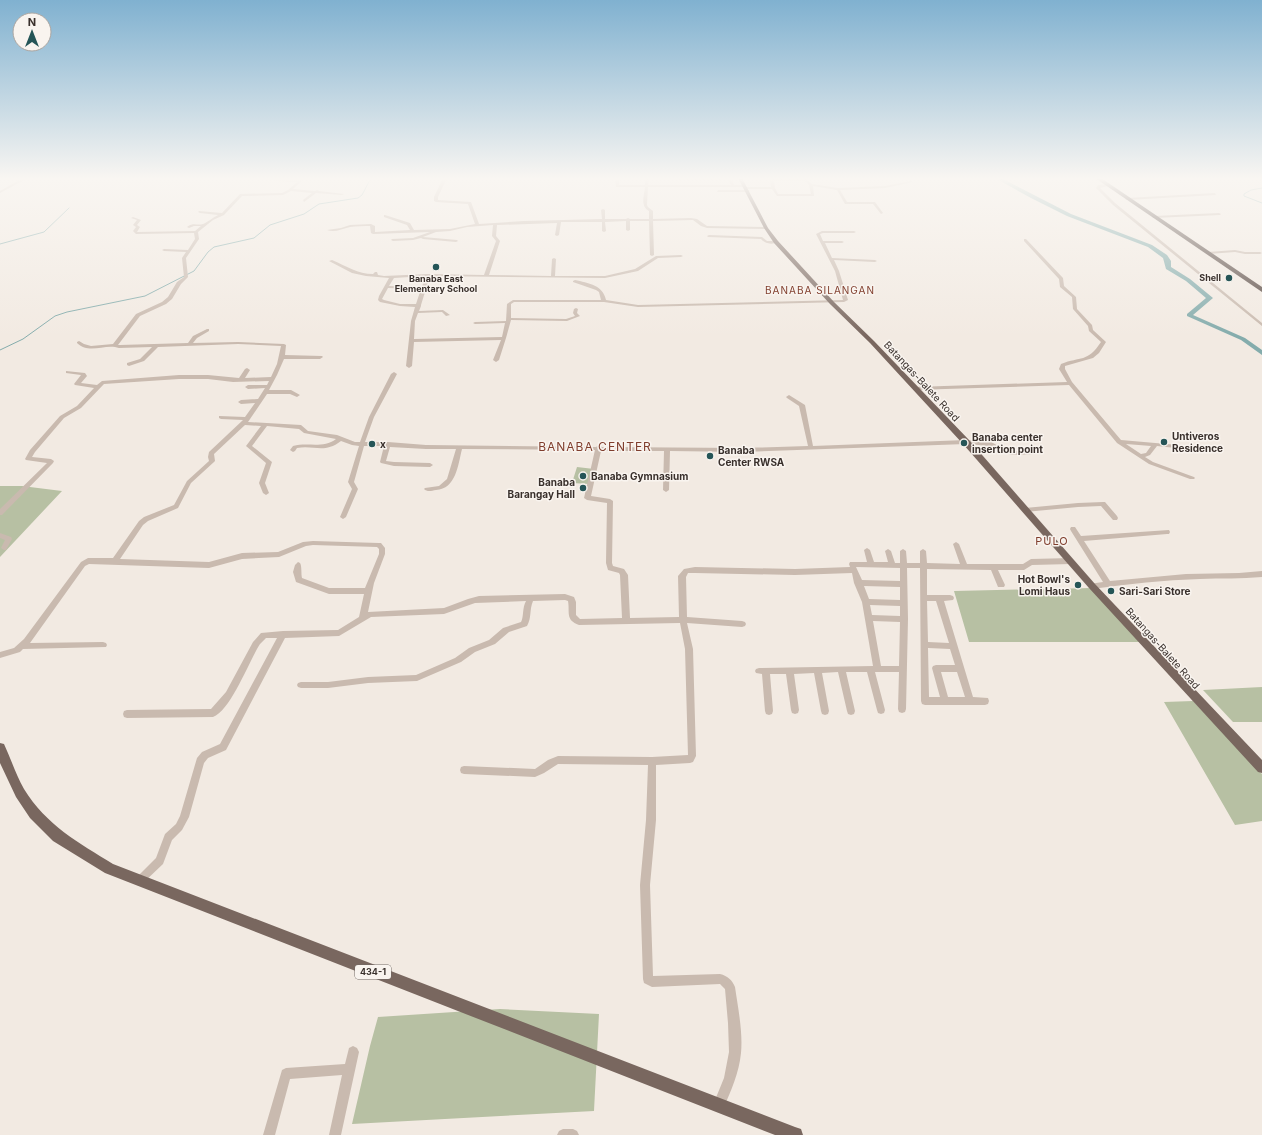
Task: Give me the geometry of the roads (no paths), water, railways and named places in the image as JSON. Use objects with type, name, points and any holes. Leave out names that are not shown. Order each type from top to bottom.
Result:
[{"type":"highway","points":[[1175,231],[1262,290]]},
{"type":"main road","name":"Batangas-Balete Road","points":[[768,231],[776,242],[832,303],[872,342],[966,442],[1092,586],[1262,768]]},
{"type":"main road","name":"434-1","points":[[0,748],[6,766],[26,803],[51,832],[109,869],[795,1135]]},
{"type":"street","points":[[115,345],[138,315],[161,305],[172,296],[179,283],[187,275],[184,261],[188,251],[197,239],[196,232],[136,233],[135,231]]},
{"type":"street","points":[[372,231],[374,233],[412,231]]},
{"type":"street","points":[[419,238],[436,231]]},
{"type":"street","points":[[486,276],[498,241],[494,236],[494,231]]},
{"type":"street","points":[[557,235],[558,231]]},
{"type":"street","points":[[651,231],[652,255]]},
{"type":"street","points":[[1147,231],[1262,325]]},
{"type":"street","points":[[496,360],[508,321],[509,304],[513,301],[604,301],[638,306],[832,303],[846,300],[839,276],[819,233],[854,232]]},
{"type":"street","points":[[709,236],[762,238],[766,242],[776,242]]},
{"type":"street","points":[[393,240],[419,238],[456,241]]},
{"type":"street","points":[[1025,240],[1062,279],[1062,286],[1074,297],[1075,309],[1090,326],[1091,330],[1104,342],[1094,356],[1086,360],[1070,362],[1063,365],[1062,369],[1070,383],[1119,442],[1151,463],[1192,478]]},
{"type":"street","points":[[822,242],[842,242]]},
{"type":"street","points":[[164,250],[188,251]]},
{"type":"street","points":[[1208,253],[1235,251],[1260,253]]},
{"type":"street","points":[[331,261],[354,272],[366,275],[375,274],[380,277],[428,275],[605,277],[639,269],[657,257],[682,256]]},
{"type":"street","points":[[553,277],[554,259]]},
{"type":"street","points":[[831,259],[875,261]]},
{"type":"street","points":[[409,366],[413,324],[428,275]]},
{"type":"street","points":[[392,277],[381,298],[382,301],[400,306],[419,306]]},
{"type":"street","points":[[575,281],[599,288],[604,296],[604,301]]},
{"type":"street","points":[[386,287],[424,288]]},
{"type":"street","points":[[475,323],[570,319],[578,316],[575,313],[576,309]]},
{"type":"street","points":[[416,312],[443,311],[448,314]]},
{"type":"street","points":[[1250,316],[1262,316]]},
{"type":"street","points":[[190,344],[195,336],[208,330]]},
{"type":"street","points":[[412,340],[504,338]]},
{"type":"street","points":[[79,342],[82,346],[88,348],[115,345],[119,347],[243,343],[279,344],[284,346],[282,357],[266,392],[245,421],[229,438],[222,441],[211,453],[210,457],[212,460],[189,482],[176,506],[146,519],[141,523],[115,561]]},
{"type":"street","points":[[129,364],[142,360],[156,346]]},
{"type":"street","points":[[282,357],[320,357]]},
{"type":"street","points":[[241,380],[247,370]]},
{"type":"street","points":[[68,372],[83,374],[84,376],[77,384],[98,387]]},
{"type":"street","points":[[343,517],[355,489],[351,482],[365,433],[394,374]]},
{"type":"street","points":[[0,513],[50,464],[51,461],[28,459],[32,451],[62,417],[79,407],[102,383],[179,377],[241,380],[271,379]]},
{"type":"street","points":[[915,389],[1070,383]]},
{"type":"street","points":[[248,387],[268,386]]},
{"type":"street","points":[[266,392],[291,392],[297,395]]},
{"type":"street","points":[[789,397],[802,405],[811,448]]},
{"type":"street","points":[[241,402],[259,400]]},
{"type":"street","points":[[221,417],[264,425],[301,427],[306,432],[329,435],[354,444],[388,444],[426,447],[599,447],[667,449],[811,448],[966,442],[991,444],[1004,452],[1041,452]]},
{"type":"street","points":[[264,425],[249,446],[269,462],[262,483],[266,493]]},
{"type":"street","points":[[292,450],[295,447],[300,446],[326,447],[332,445],[340,439]]},
{"type":"street","points":[[1119,442],[1155,446],[1176,446]]},
{"type":"street","points":[[388,444],[383,462],[394,464],[430,465]]},
{"type":"street","points":[[1141,456],[1148,454],[1155,446]]},
{"type":"street","points":[[427,489],[441,488],[450,480],[460,447]]},
{"type":"street","points":[[599,447],[587,498],[610,501],[609,563],[610,568],[622,571],[624,575],[626,620]]},
{"type":"street","points":[[666,490],[667,449]]},
{"type":"street","points":[[1025,510],[1103,504],[1115,518]]},
{"type":"street","points":[[1073,529],[1108,584]]},
{"type":"street","points":[[1079,539],[1167,532]]},
{"type":"street","points":[[0,535],[7,536],[9,539],[4,548]]},
{"type":"street","points":[[0,655],[11,653],[27,641],[83,564],[88,561],[210,565],[242,556],[279,554],[305,544],[313,543],[379,545],[382,548],[382,554],[368,591],[363,617]]},
{"type":"street","points":[[956,544],[964,567]]},
{"type":"street","points":[[867,550],[871,564]]},
{"type":"street","points":[[888,551],[892,565]]},
{"type":"street","points":[[902,709],[904,619],[903,551]]},
{"type":"street","points":[[923,551],[925,701],[985,701]]},
{"type":"street","points":[[881,710],[874,669],[866,602],[852,564],[1024,567],[1031,562],[1071,561]]},
{"type":"street","points":[[298,565],[297,572],[299,580],[329,591],[368,591]]},
{"type":"street","points":[[993,567],[1001,585]]},
{"type":"street","points":[[464,770],[535,773],[543,770],[550,762],[558,760],[652,761],[690,759],[692,756],[689,649],[683,620],[682,576],[686,571],[795,572],[853,570]]},
{"type":"street","points":[[1092,586],[1200,576],[1247,576],[1262,574]]},
{"type":"street","points":[[858,583],[904,584]]},
{"type":"street","points":[[301,685],[328,685],[368,680],[418,678],[458,660],[472,650],[492,642],[506,630],[524,624],[528,619],[526,612],[531,597]]},
{"type":"street","points":[[127,714],[213,713],[227,695],[260,638],[264,635],[339,633],[363,617],[377,613],[444,611],[456,608],[473,599],[569,597],[572,601],[572,616],[574,620],[579,622],[683,620],[742,624]]},
{"type":"street","points":[[924,598],[950,598]]},
{"type":"street","points":[[939,598],[970,701]]},
{"type":"street","points":[[866,602],[904,603]]},
{"type":"street","points":[[869,618],[904,619]]},
{"type":"street","points":[[138,881],[160,860],[168,837],[179,827],[184,817],[200,762],[205,755],[223,747],[283,634]]},
{"type":"street","points":[[22,646],[103,645]]},
{"type":"street","points":[[924,646],[954,646]]},
{"type":"street","points":[[945,701],[936,668],[961,669]]},
{"type":"street","points":[[841,669],[851,711]]},
{"type":"street","points":[[769,711],[762,671],[902,669]]},
{"type":"street","points":[[789,670],[795,710]]},
{"type":"street","points":[[816,670],[825,711]]},
{"type":"street","points":[[652,761],[651,820],[645,885],[648,979],[652,982],[720,979],[724,980],[730,987],[734,1023],[735,1052],[730,1078],[719,1105]]},
{"type":"street","points":[[335,1135],[353,1052]]},
{"type":"street","points":[[269,1135],[286,1074],[350,1069]]},
{"type":"street","points":[[563,1135],[573,1135]]},
{"type":"waterway","points":[[0,244],[45,231]]},
{"type":"waterway","points":[[0,350],[23,339],[55,316],[67,312],[145,296],[194,271],[208,252],[214,247],[254,238],[263,231]]},
{"type":"waterway","points":[[1111,231],[1150,246],[1164,255],[1168,263],[1168,268],[1188,280],[1210,298],[1189,315],[1243,339],[1262,353]]},
{"type":"place","name":"Banaba East Elementary School","points":[[436,267]]},
{"type":"place","name":"Shell","points":[[1229,278]]},
{"type":"place","name":"Untiveros Residence","points":[[1164,442]]},
{"type":"place","name":"Banaba center insertion point","points":[[964,443]]},
{"type":"place","name":"x","points":[[372,444]]},
{"type":"place","name":"Banaba Center RWSA","points":[[710,456]]},
{"type":"place","name":"Banaba Gymnasium","points":[[583,476]]},
{"type":"place","name":"Banaba Barangay Hall","points":[[583,488]]},
{"type":"place","name":"Hot Bowl's Lomi Haus","points":[[1078,585]]},
{"type":"place","name":"Sari-Sari Store","points":[[1111,591]]},
{"type":"district","name":"BANABA SILANGAN","points":[[820,290]]},
{"type":"district","name":"BANABA CENTER","points":[[595,447]]},
{"type":"district","name":"PULO","points":[[1052,541]]}]
